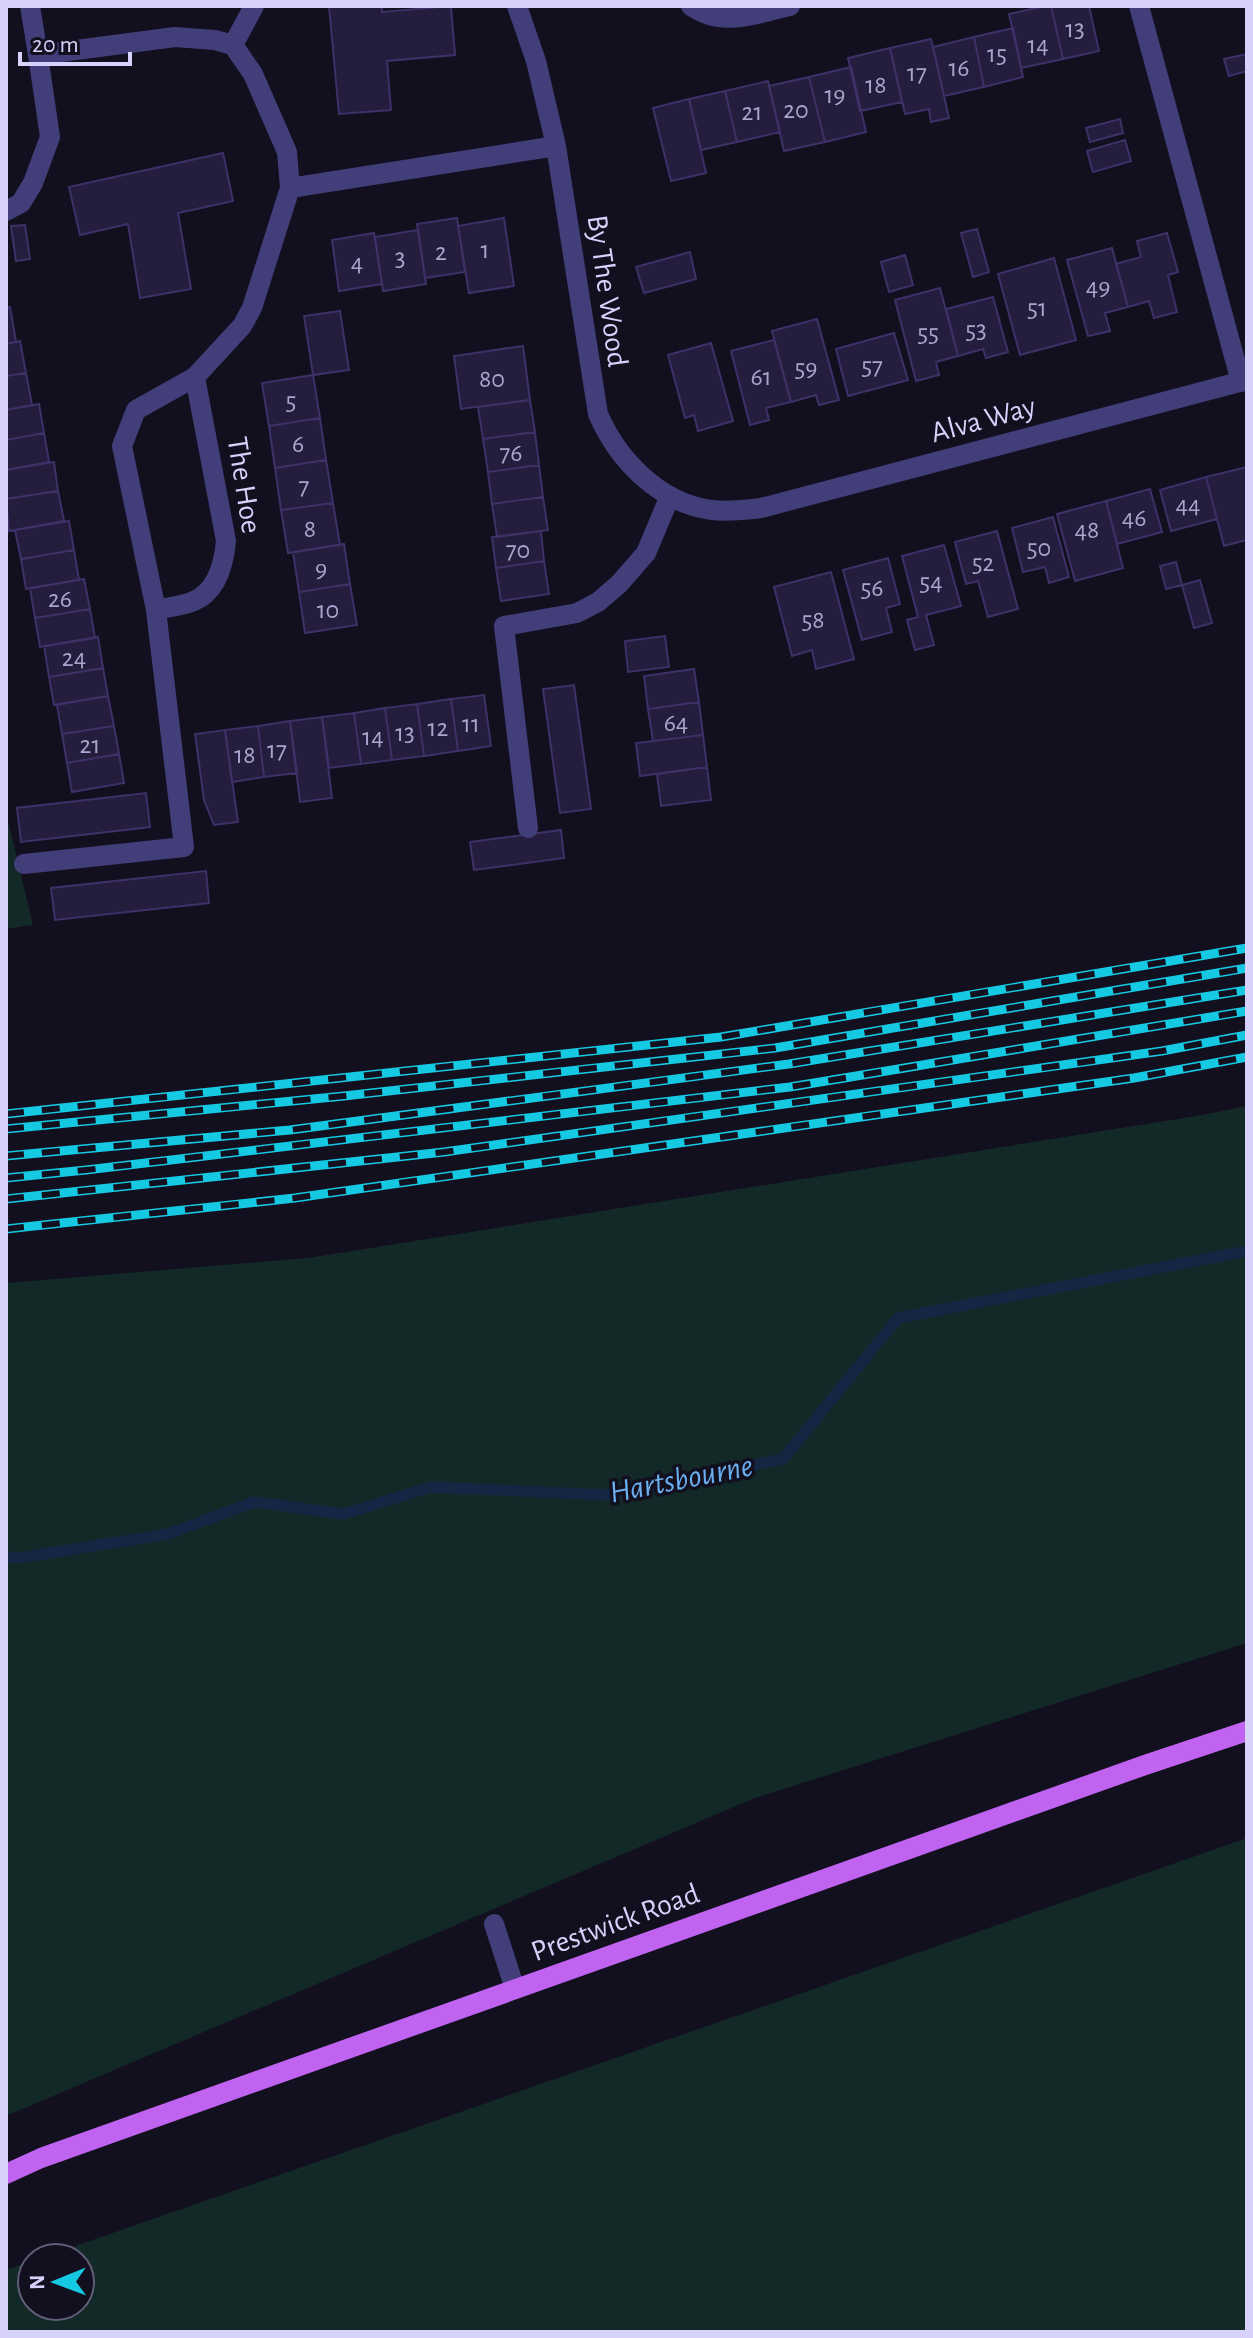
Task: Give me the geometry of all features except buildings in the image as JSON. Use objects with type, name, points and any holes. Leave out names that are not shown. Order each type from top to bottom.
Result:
[{"type":"main road","name":"Prestwick Road","points":[[6,2174],[41,2158],[1247,1731]]},
{"type":"street","points":[[6,211],[21,203],[33,183],[50,137],[30,6]]},
{"type":"street","points":[[233,45],[254,6]]},
{"type":"street","name":"By The Wood","points":[[517,6],[536,61],[556,146],[598,414],[607,434],[630,465],[670,496],[690,505],[733,511]]},
{"type":"street","points":[[691,6],[715,19],[740,18],[790,6]]},
{"type":"street","points":[[1139,6],[1244,381]]},
{"type":"street","points":[[24,864],[184,847],[156,610],[122,446],[136,410],[195,377],[242,326],[252,308],[290,188],[287,152],[253,74],[233,45],[215,40],[175,37],[38,55]]},
{"type":"street","points":[[290,188],[556,146]]},
{"type":"street","name":"The Hoe","points":[[156,610],[196,601],[215,582],[224,561],[226,541],[195,377]]},
{"type":"street","name":"Alva Way","points":[[733,511],[761,508],[1244,381]]},
{"type":"street","points":[[528,828],[504,626],[577,613],[598,602],[619,584],[646,553],[670,496]]},
{"type":"street","points":[[494,1924],[515,1989]]},
{"type":"green space","points":[[6,812],[33,925],[6,929]]},
{"type":"green space","points":[[1247,1106],[1247,1643],[755,1798],[6,2116],[6,1283],[308,1258]]},
{"type":"green space","points":[[1247,1838],[1247,2332],[6,2332],[6,2270],[16,2267],[16,2322],[96,2322],[96,2242],[87,2242]]},
{"type":"waterway","name":"Hartsbourne","points":[[6,1557],[19,1558],[168,1534],[254,1502],[344,1514],[431,1487],[607,1495],[783,1459],[898,1318],[1247,1251]]},
{"type":"railway","points":[[6,1114],[721,1037],[1247,948]]},
{"type":"railway","points":[[6,1129],[344,1096],[775,1048],[1247,968]]},
{"type":"railway","points":[[6,1156],[290,1130],[789,1064],[1247,990]]},
{"type":"railway","points":[[6,1178],[790,1087],[1247,1011]]},
{"type":"railway","points":[[6,1199],[444,1152],[1162,1051],[1247,1035]]},
{"type":"railway","points":[[6,1229],[295,1198],[1134,1078],[1247,1057]]}]
